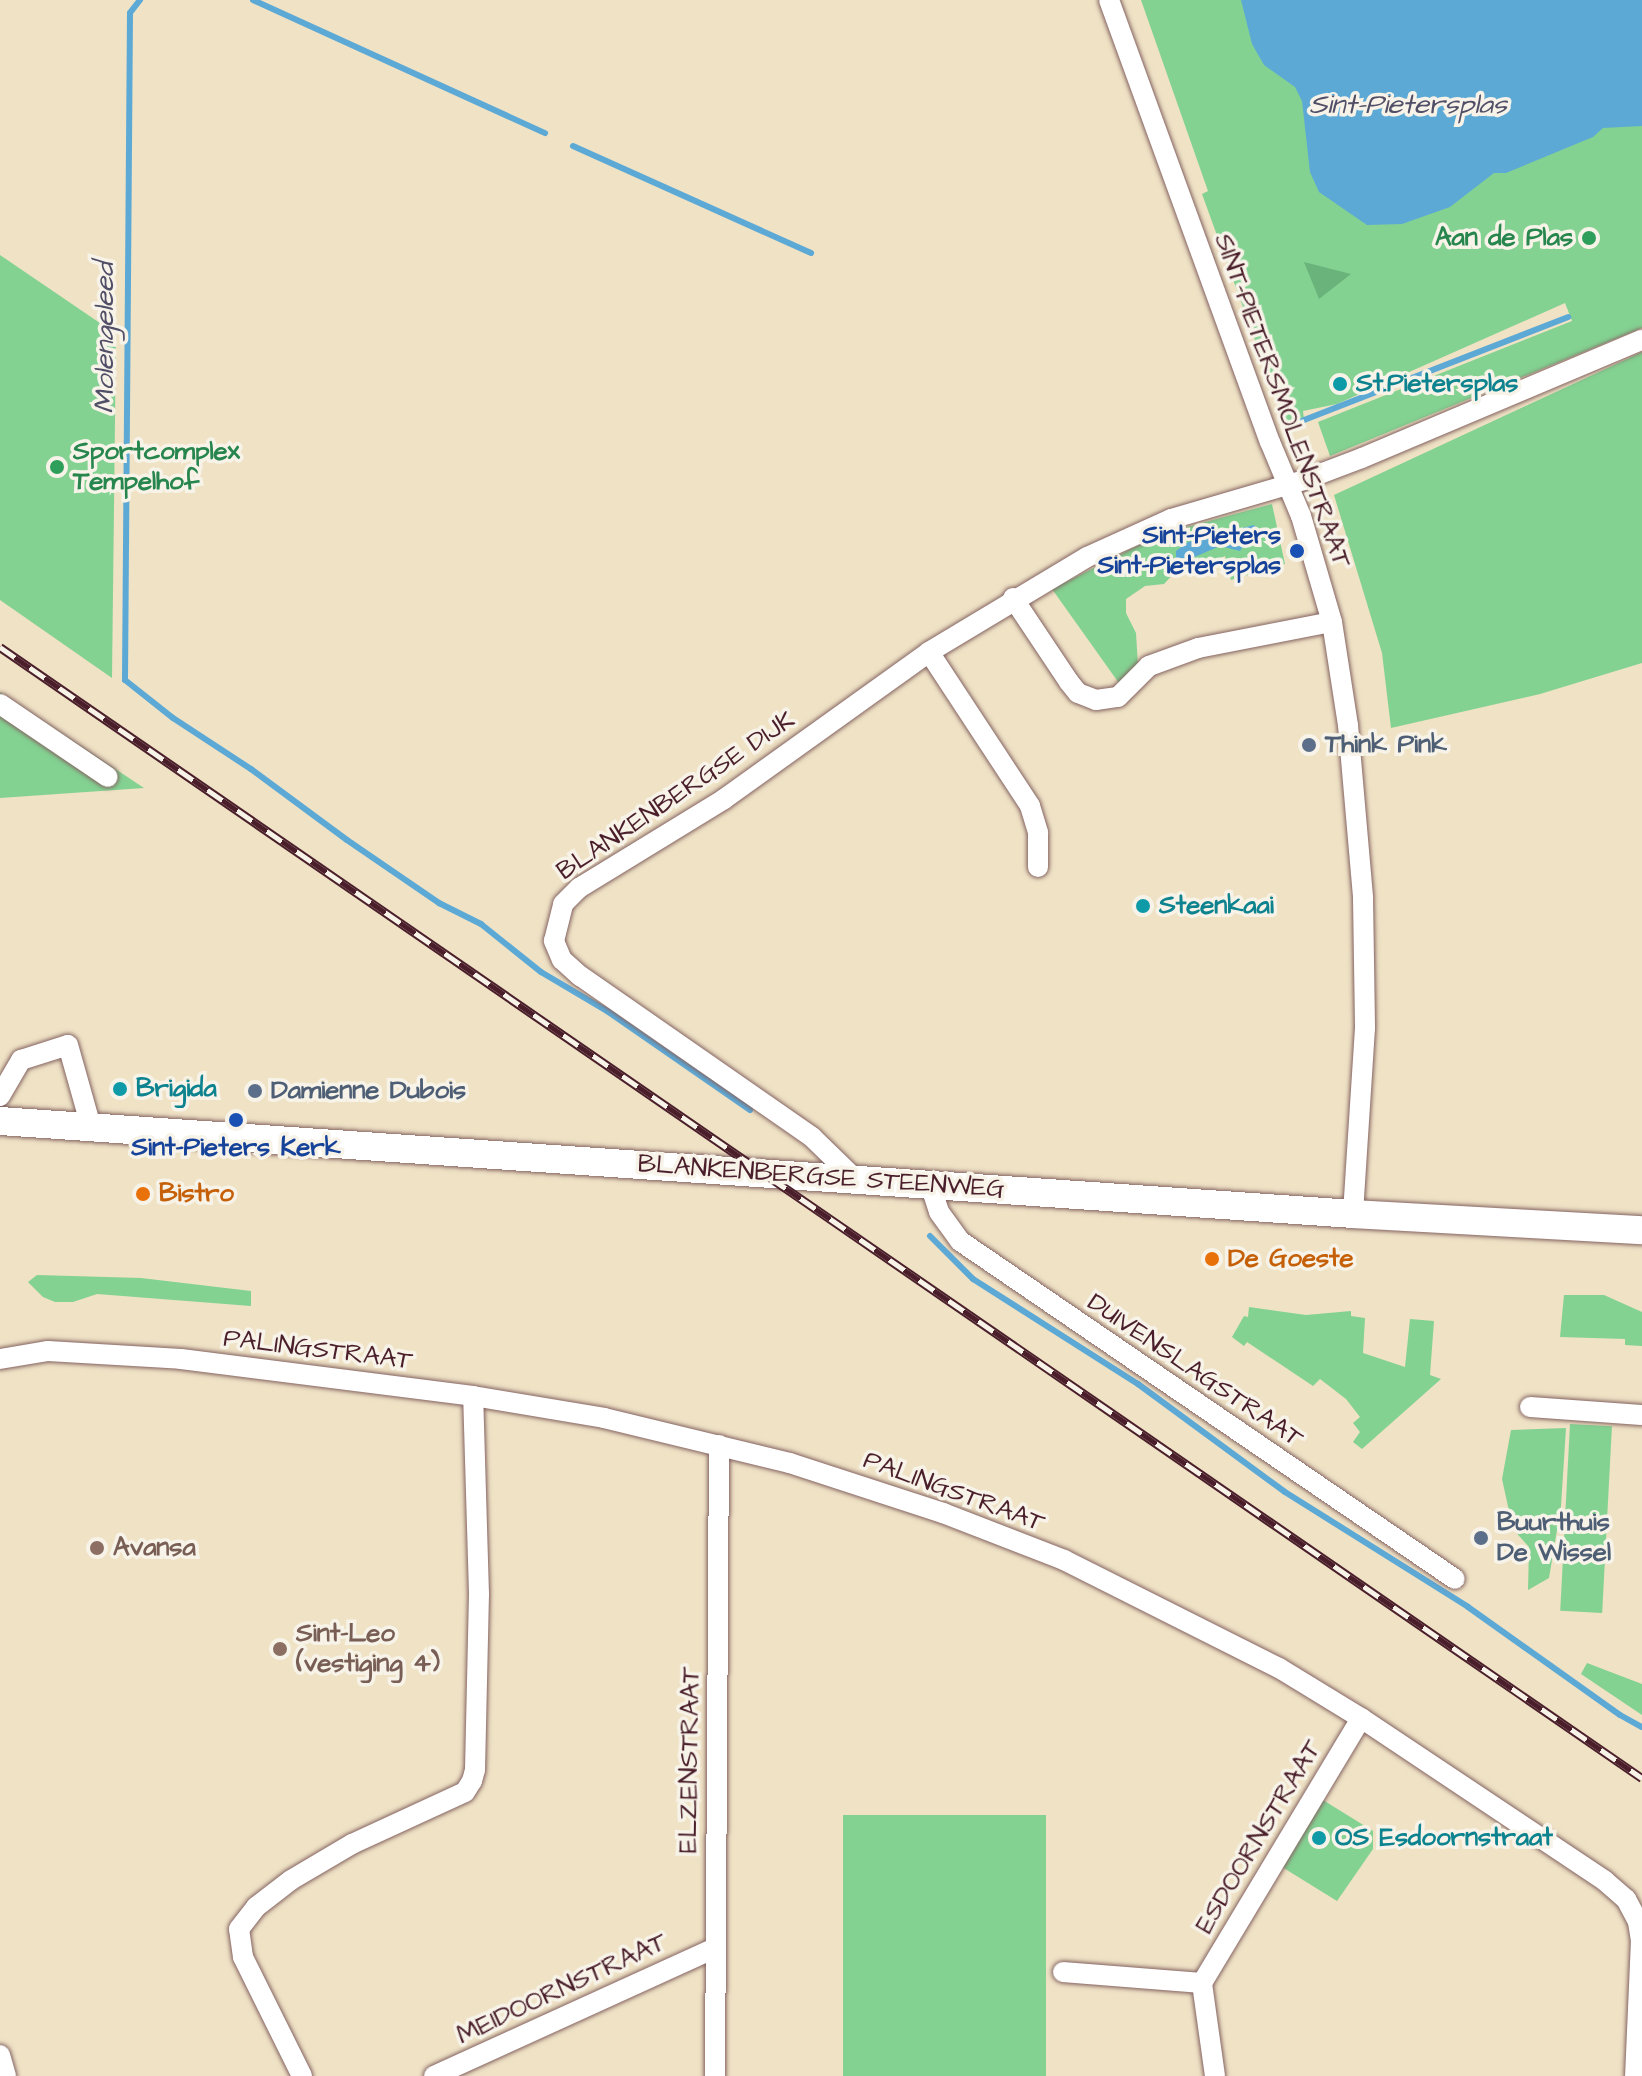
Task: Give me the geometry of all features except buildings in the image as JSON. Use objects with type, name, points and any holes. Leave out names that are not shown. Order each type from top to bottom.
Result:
[{"type":"main road","name":"BLANKENBERGSE STEENWEG","points":[[0,1121],[1353,1214],[1642,1230]]},
{"type":"street","name":"SINT-PIETERSMOLENSTRAAT","points":[[1109,0],[1301,516],[1332,622],[1348,725],[1363,913],[1365,1028],[1353,1214]]},
{"type":"street","name":"BLANKENBERGSE DIJK","points":[[854,1178],[812,1137],[580,976],[562,960],[554,941],[555,923],[563,904],[579,888],[724,799],[929,652],[1013,598],[1087,557],[1171,519],[1362,458],[1642,340]]},
{"type":"street","points":[[1013,598],[1078,693],[1096,700],[1108,700],[1127,690],[1140,675],[1161,660],[1198,648],[1332,622]]},
{"type":"street","points":[[929,652],[1030,806],[1038,833],[1038,867]]},
{"type":"street","points":[[0,704],[108,777]]},
{"type":"street","points":[[0,1096],[21,1060],[68,1045],[91,1127]]},
{"type":"street","name":"DUIVENSLAGSTRAAT","points":[[930,1184],[939,1212],[960,1241],[1455,1579]]},
{"type":"street","name":"PALINGSTRAAT","points":[[0,1359],[48,1351],[181,1359],[473,1396],[604,1418],[790,1463],[943,1513],[1064,1560],[1279,1668],[1361,1718],[1605,1881],[1626,1899],[1638,1922],[1641,1940],[1635,2076]]},
{"type":"street","points":[[302,2076],[243,1957],[239,1929],[256,1907],[291,1880],[352,1844],[465,1792],[472,1781],[479,1594],[473,1396]]},
{"type":"street","points":[[1530,1407],[1642,1415]]},
{"type":"street","name":"ELZENSTRAAT","points":[[715,2076],[713,1949],[719,1445]]},
{"type":"street","name":"ESDOORNSTRAAT","points":[[1202,1983],[1361,1718]]},
{"type":"street","name":"MEIDOORNSTRAAT","points":[[434,2076],[713,1949]]},
{"type":"street","points":[[1063,1972],[1202,1983],[1215,2076]]},
{"type":"street","points":[[0,2055],[6,2076]]},
{"type":"green space","points":[[1141,0],[1642,0],[1642,328],[1330,456],[1318,422],[1572,321],[1565,303],[1337,404],[1303,411],[1305,427],[1289,434],[1202,194],[1208,191]]},
{"type":"green space","name":"Sportcomplex Tempelhof","points":[[0,255],[116,334],[112,678],[0,600]]},
{"type":"green space","points":[[1304,262],[1351,274],[1319,299]]},
{"type":"green space","points":[[1642,352],[1642,663],[1540,694],[1391,728],[1382,653],[1334,495]]},
{"type":"green space","points":[[1272,504],[1285,564],[1231,580],[1225,556],[1194,571],[1176,571],[1164,584],[1145,586],[1126,599],[1126,613],[1136,633],[1138,666],[1121,686],[1052,589],[1161,534]]},
{"type":"green space","points":[[0,692],[144,788],[0,798]]},
{"type":"green space","points":[[37,1275],[141,1278],[251,1291],[251,1306],[97,1294],[73,1302],[55,1302],[43,1297],[28,1282]]},
{"type":"green space","points":[[1564,1295],[1604,1295],[1642,1312],[1642,1346],[1625,1345],[1625,1339],[1560,1337]]},
{"type":"green space","points":[[1249,1307],[1306,1315],[1351,1311],[1351,1316],[1365,1318],[1363,1353],[1405,1367],[1410,1319],[1434,1321],[1430,1375],[1441,1379],[1362,1449],[1353,1442],[1360,1432],[1353,1423],[1360,1417],[1346,1399],[1320,1379],[1313,1386],[1247,1342],[1244,1346],[1232,1337],[1244,1316],[1248,1317]]},
{"type":"green space","points":[[1570,1424],[1612,1426],[1602,1613],[1560,1611]]},
{"type":"green space","points":[[1566,1428],[1561,1506],[1549,1578],[1528,1590],[1529,1547],[1513,1529],[1502,1479],[1511,1430]]},
{"type":"green space","points":[[1587,1663],[1642,1684],[1642,1715],[1581,1674]]},
{"type":"green space","points":[[1323,1800],[1373,1831],[1373,1849],[1337,1901],[1282,1867]]},
{"type":"green space","points":[[843,1815],[1046,1815],[1046,2076],[843,2076]]},
{"type":"water","name":"Sint-Pietersplas","points":[[1241,0],[1642,0],[1642,126],[1603,128],[1593,137],[1506,173],[1494,173],[1450,207],[1402,224],[1367,225],[1319,192],[1310,172],[1302,101],[1295,87],[1264,65],[1252,44]]},
{"type":"water","points":[[1254,525],[1260,532],[1245,542],[1240,551],[1220,546],[1176,565],[1176,551],[1188,542]]},
{"type":"waterway","name":"Molengeleed","points":[[140,0],[130,13],[125,680],[173,718],[251,769],[347,840],[439,903],[481,924],[541,972],[607,1011],[750,1110]]},
{"type":"waterway","points":[[253,0],[545,133]]},
{"type":"waterway","points":[[573,146],[811,253]]},
{"type":"waterway","points":[[1299,422],[1568,317]]},
{"type":"waterway","points":[[930,1236],[973,1279],[1138,1384],[1285,1492],[1468,1607],[1620,1715],[1642,1727]]},
{"type":"railway","points":[[0,647],[1642,1778]]},
{"type":"place","name":"Aan de Plas","points":[[1589,238]]},
{"type":"place","name":"St.Pietersplas","points":[[1340,384]]},
{"type":"place","name":"Sportcomplex Tempelhof","points":[[57,467]]},
{"type":"place","name":"Sint-Pieters Sint-Pietersplas","points":[[1297,551]]},
{"type":"place","name":"Think Pink","points":[[1309,745]]},
{"type":"place","name":"Steenkaai","points":[[1143,906]]},
{"type":"place","name":"Brigida","points":[[120,1089]]},
{"type":"place","name":"Damienne Dubois","points":[[255,1091]]},
{"type":"place","name":"Sint-Pieters Kerk","points":[[236,1120]]},
{"type":"place","name":"Bistro","points":[[143,1194]]},
{"type":"place","name":"De Goeste","points":[[1212,1259]]},
{"type":"place","name":"Buurthuis De Wissel","points":[[1481,1538]]},
{"type":"place","name":"Avansa","points":[[97,1548]]},
{"type":"place","name":"Sint-Leo (vestiging 4)","points":[[280,1649]]},
{"type":"place","name":"OS Esdoornstraat","points":[[1319,1838]]}]
